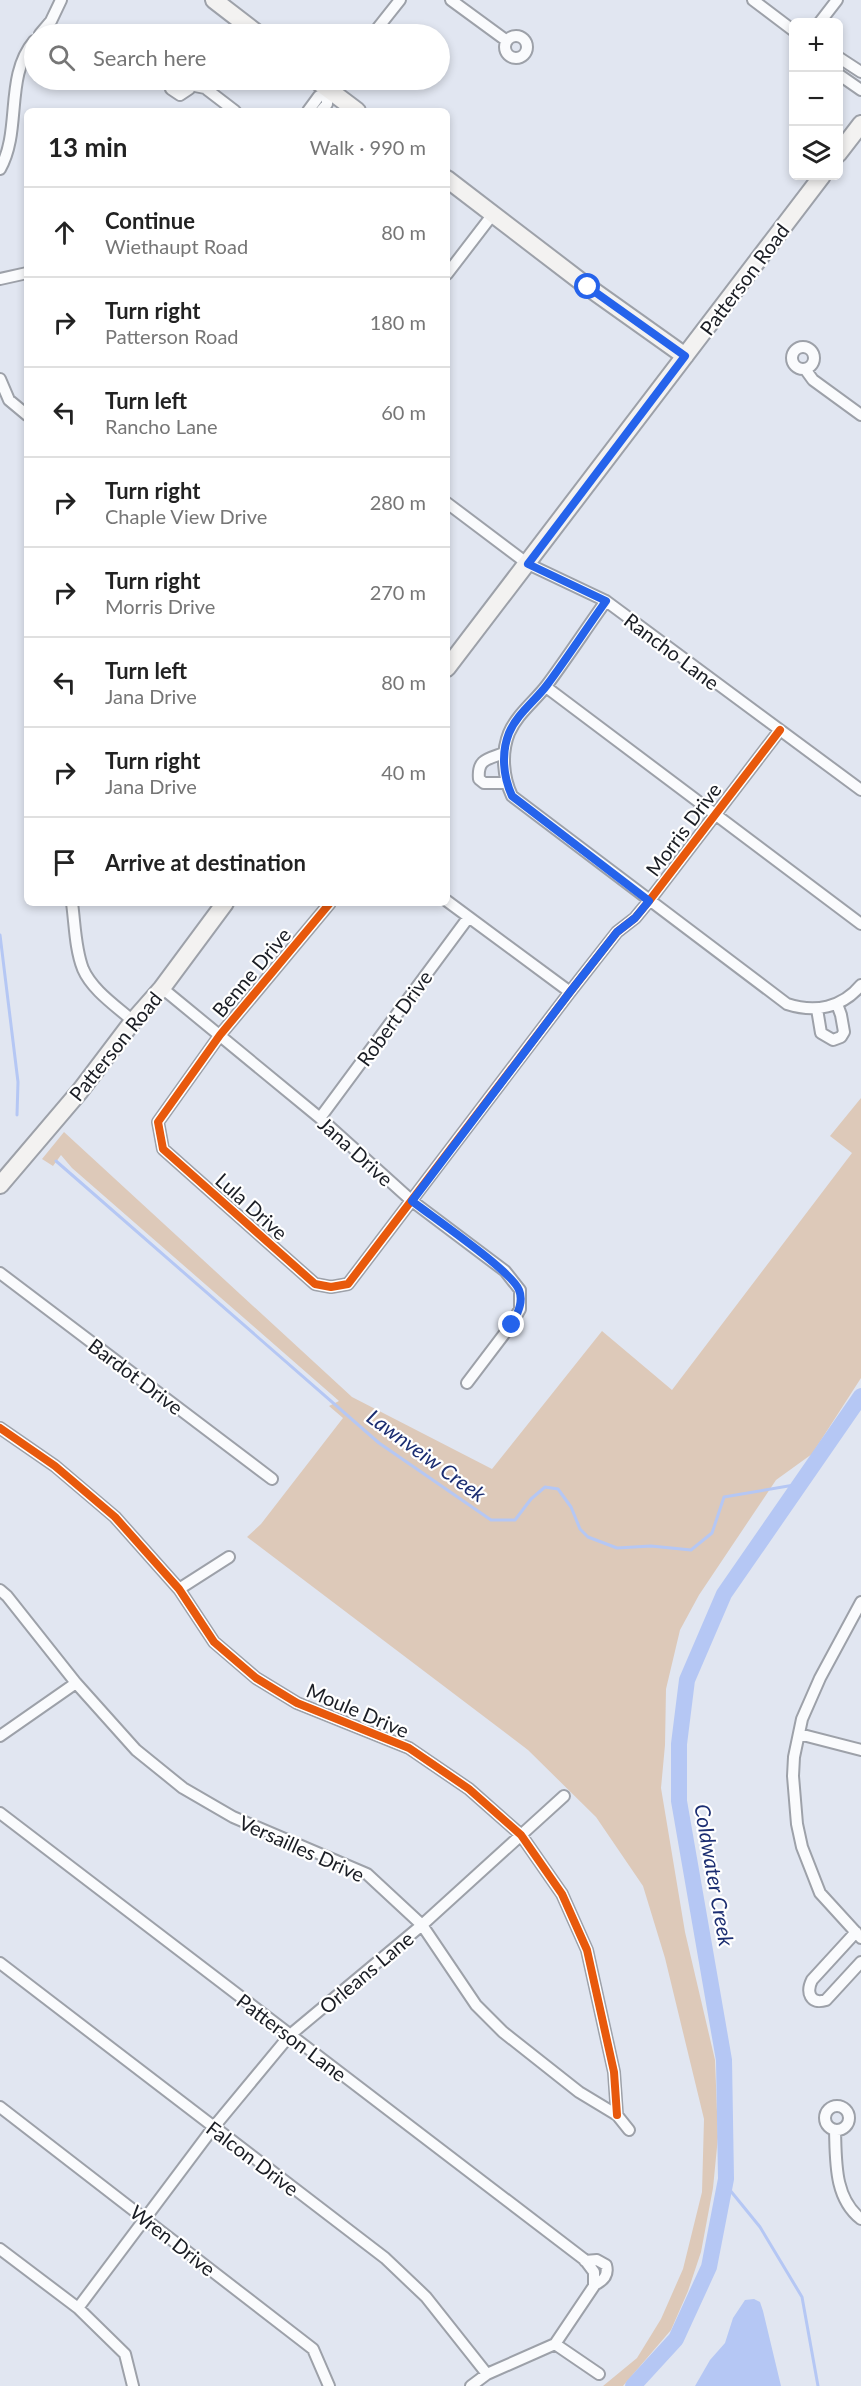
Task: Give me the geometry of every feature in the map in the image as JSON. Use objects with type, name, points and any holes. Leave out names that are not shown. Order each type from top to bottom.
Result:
[{"type":"main road","points":[[221,2],[246,24]]},
{"type":"main road","points":[[334,90],[354,108]]},
{"type":"main road","points":[[843,147],[861,124]]},
{"type":"main road","name":"Patterson Road","points":[[450,664],[819,180]]},
{"type":"main road","points":[[450,181],[685,356]]},
{"type":"main road","name":"Patterson Road","points":[[2,1178],[80,1091],[133,1021],[162,988],[223,906]]},
{"type":"street","points":[[48,24],[61,0]]},
{"type":"street","points":[[381,24],[400,0]]},
{"type":"street","points":[[451,0],[507,41]]},
{"type":"street","points":[[753,0],[789,27]]},
{"type":"street","points":[[823,18],[837,0]]},
{"type":"street","points":[[0,169],[6,154],[18,74],[24,57]]},
{"type":"street","points":[[843,60],[861,72]]},
{"type":"street","points":[[843,77],[861,90]]},
{"type":"street","points":[[173,90],[177,94],[187,90]]},
{"type":"street","points":[[208,90],[231,108]]},
{"type":"street","points":[[310,108],[319,96],[329,90]]},
{"type":"street","points":[[324,108],[331,90]]},
{"type":"street","points":[[450,270],[493,214]]},
{"type":"street","points":[[0,279],[24,276]]},
{"type":"street","points":[[805,369],[813,380],[861,415]]},
{"type":"street","points":[[0,379],[9,400],[24,412]]},
{"type":"street","name":"Rancho Lane","points":[[450,505],[528,564],[606,601],[861,790]]},
{"type":"street","points":[[606,601],[546,687],[516,721],[510,732],[504,753],[506,783],[512,796],[787,1004],[817,1009],[837,1004],[845,1001],[861,985]]},
{"type":"street","points":[[546,687],[861,924]]},
{"type":"street","name":"Morris Drive","points":[[412,1201],[570,992],[617,932],[635,918],[649,901],[780,730]]},
{"type":"street","points":[[504,753],[482,762],[478,769],[478,779],[484,783],[506,783]]},
{"type":"street","points":[[450,903],[570,992]]},
{"type":"street","points":[[72,906],[83,971],[101,994],[133,1021]]},
{"type":"street","name":"Benne Drive","points":[[220,1035],[328,906]]},
{"type":"street","name":"Robert Drive","points":[[320,1118],[468,918]]},
{"type":"street","name":"Jana Drive","points":[[162,988],[320,1118],[412,1201],[506,1271],[519,1290],[520,1309],[512,1325],[467,1383]]},
{"type":"street","points":[[817,1009],[821,1033],[833,1040],[841,1037],[844,1032],[842,1015],[837,1004]]},
{"type":"street","name":"Lula Drive","points":[[220,1035],[158,1122],[163,1149],[315,1284],[331,1287],[348,1284],[412,1201]]},
{"type":"street","name":"Bardot Drive","points":[[0,1273],[272,1479]]},
{"type":"street","name":"Moule Drive","points":[[0,1428],[55,1466],[115,1517],[179,1589],[214,1642],[256,1678],[297,1702],[409,1748],[469,1789],[521,1835],[562,1894],[587,1950],[614,2072],[616,2115]]},
{"type":"street","points":[[179,1589],[229,1557]]},
{"type":"street","name":"Versailles Drive","points":[[0,1590],[76,1683],[136,1750],[183,1788],[233,1817],[367,1874],[422,1925],[476,2005],[503,2032],[579,2092],[616,2115],[629,2130]]},
{"type":"street","points":[[861,1602],[820,1678],[802,1719],[794,1757],[793,1800],[802,1847],[820,1893],[858,1935],[812,1980],[808,1988],[809,1995],[820,2002],[826,2000],[861,1962]]},
{"type":"street","points":[[0,1736],[76,1683]]},
{"type":"street","points":[[799,1734],[861,1750]]},
{"type":"street","name":"Orleans Lane","points":[[78,2308],[213,2128],[290,2035],[422,1925],[564,1796]]},
{"type":"street","name":"Patterson Lane","points":[[0,1813],[585,2261],[594,2272],[594,2285],[555,2344]]},
{"type":"street","name":"Falcon Drive","points":[[0,1963],[385,2258],[426,2297],[487,2374]]},
{"type":"street","name":"Wren Drive","points":[[0,2107],[313,2349],[329,2386]]},
{"type":"street","points":[[835,2130],[838,2183],[851,2209],[861,2219]]},
{"type":"street","points":[[0,2249],[78,2308],[125,2354],[133,2386]]},
{"type":"street","points":[[471,2386],[487,2374],[555,2344],[599,2374]]},
{"type":"shaded area","points":[[861,1098],[861,1378],[812,1454],[776,1480],[699,1595],[680,1630],[666,1689],[665,1745],[661,1788],[685,1932],[715,2060],[718,2137],[713,2188],[701,2252],[688,2291],[671,2330],[623,2386],[603,2386],[637,2358],[661,2319],[683,2269],[702,2192],[704,2119],[665,1958],[643,1886],[596,1817],[528,1750],[247,1537],[261,1524],[343,1418],[329,1406],[339,1401],[72,1168],[61,1155],[53,1166],[42,1159],[64,1132],[352,1397],[492,1469],[602,1331],[672,1390],[852,1153],[830,1136]]},
{"type":"water","points":[[754,2299],[760,2302],[763,2311],[781,2386],[695,2386],[710,2360],[725,2343],[733,2318],[745,2300]]},
{"type":"waterway","name":"Lawnveiw Creek","points":[[0,935],[18,1082],[17,1115]]},
{"type":"waterway","name":"Lawnveiw Creek","points":[[56,1161],[379,1443],[491,1520],[515,1520],[531,1499],[545,1487],[558,1489],[571,1507],[580,1529],[588,1537],[617,1548],[651,1546],[691,1550],[712,1533],[724,1497],[800,1484]]},
{"type":"waterway","name":"Coldwater Creek","points":[[633,2386],[676,2339],[709,2267],[726,2179],[724,2060],[679,1801],[679,1744],[687,1680],[724,1594],[861,1396]]},
{"type":"waterway","points":[[725,2184],[760,2227],[802,2297],[818,2386]]},
{"type":"cycle path","points":[[328,906],[220,1035],[158,1122],[163,1149],[315,1284],[331,1287],[348,1284],[570,992],[617,932],[635,918],[649,901],[780,730]]},
{"type":"cycle path","points":[[0,1428],[55,1466],[115,1517],[179,1589],[214,1642],[256,1678],[297,1703],[409,1748],[469,1789],[521,1835],[562,1894],[587,1950],[614,2072],[617,2115]]},
{"type":"route","points":[[512,1325],[520,1309],[519,1290],[506,1271],[412,1201],[617,932],[635,918],[649,901],[512,796],[504,771],[506,745],[516,721],[546,687],[606,601],[528,564],[685,356],[588,287]]}]
